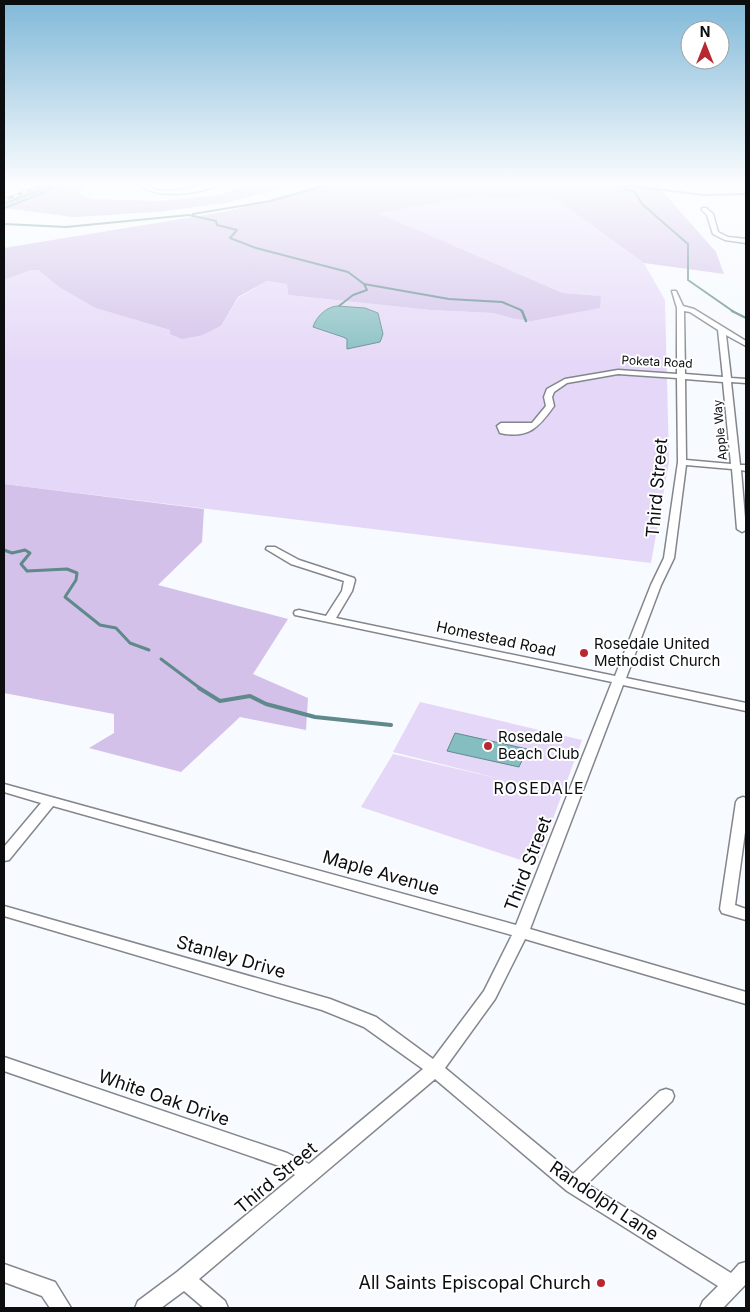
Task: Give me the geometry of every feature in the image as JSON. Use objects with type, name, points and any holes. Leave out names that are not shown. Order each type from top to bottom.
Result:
[{"type":"street","name":"Third Street","points":[[145,1308],[184,1279],[435,1069],[490,995],[521,932],[656,585],[669,558],[682,462],[680,308],[674,292]]},
{"type":"street","points":[[680,308],[692,310],[746,344]]},
{"type":"street","name":"Apple Way","points":[[722,329],[729,380],[742,529]]},
{"type":"street","name":"Poketa Road","points":[[536,425],[550,406],[548,397],[550,391],[565,380],[618,372],[746,381]]},
{"type":"street","points":[[682,462],[746,468]]},
{"type":"street","points":[[271,549],[296,562],[350,580],[347,591],[329,620]]},
{"type":"street","name":"Homestead Road","points":[[299,613],[746,707]]},
{"type":"street","name":"Maple Avenue","points":[[4,788],[521,932],[746,998]]},
{"type":"street","points":[[4,856],[51,800]]},
{"type":"street","points":[[745,802],[727,909],[746,914]]},
{"type":"street","name":"Stanley Drive","points":[[4,910],[326,1004],[370,1022],[435,1069]]},
{"type":"street","name":"White Oak Drive","points":[[4,1064],[287,1161],[310,1174]]},
{"type":"street","name":"Randolph Lane","points":[[435,1069],[573,1185],[733,1285]]},
{"type":"street","points":[[573,1185],[666,1096]]},
{"type":"street","points":[[710,1308],[746,1271]]},
{"type":"street","points":[[4,1273],[48,1289],[61,1308]]},
{"type":"street","points":[[184,1279],[218,1308]]},
{"type":"shaded area","points":[[21,245],[453,245],[563,293],[601,296],[600,308],[531,321],[493,313],[430,310],[288,295],[287,284],[267,281],[238,297],[221,326],[203,335],[182,339],[170,334],[170,330],[95,308],[59,287],[38,270],[31,270],[4,280],[4,248]]},
{"type":"shaded area","points":[[452,245],[619,245],[644,263],[665,300],[669,462],[651,563],[4,484],[4,280],[31,270],[38,270],[59,287],[95,308],[170,330],[170,334],[203,335],[221,326],[238,298],[267,281],[287,284],[288,295],[430,310],[493,313],[511,318],[599,308],[601,296],[563,293]]},
{"type":"shaded area","points":[[619,245],[710,245],[716,252],[724,274],[644,263]]},
{"type":"shaded area","points":[[4,484],[204,509],[202,542],[158,585],[288,619],[253,674],[308,698],[306,730],[240,717],[181,772],[89,748],[114,733],[114,714],[4,693]]},
{"type":"shaded area","points":[[420,702],[582,740],[536,865],[361,807],[393,754],[505,780],[393,752]]},
{"type":"water","points":[[337,306],[365,308],[378,313],[383,334],[380,342],[347,349],[347,339],[313,327],[322,313],[329,308]]},
{"type":"water","points":[[455,733],[527,749],[519,767],[447,751]]},
{"type":"waterway","points":[[249,245],[348,272],[364,284]]},
{"type":"waterway","points":[[688,245],[688,280],[734,312]]},
{"type":"waterway","points":[[339,306],[353,295],[367,290],[364,284]]},
{"type":"waterway","points":[[364,284],[449,299],[502,302],[522,312]]},
{"type":"waterway","points":[[522,311],[526,321]]},
{"type":"waterway","points":[[734,312],[746,318]]},
{"type":"waterway","points":[[4,550],[12,553],[25,550],[30,553],[21,564],[27,571],[67,569],[77,573],[76,580],[65,597],[100,625],[116,628],[130,643],[149,650]]},
{"type":"waterway","points":[[161,659],[201,689]]},
{"type":"waterway","points":[[199,688],[220,701],[250,696],[266,704],[315,717],[391,725]]},
{"type":"place","name":"Rosedale United Methodist Church","points":[[584,653]]},
{"type":"place","name":"Rosedale Beach Club","points":[[488,746]]},
{"type":"place","name":"All Saints Episcopal Church","points":[[601,1283]]},
{"type":"district","name":"ROSEDALE","points":[[539,788]]}]
